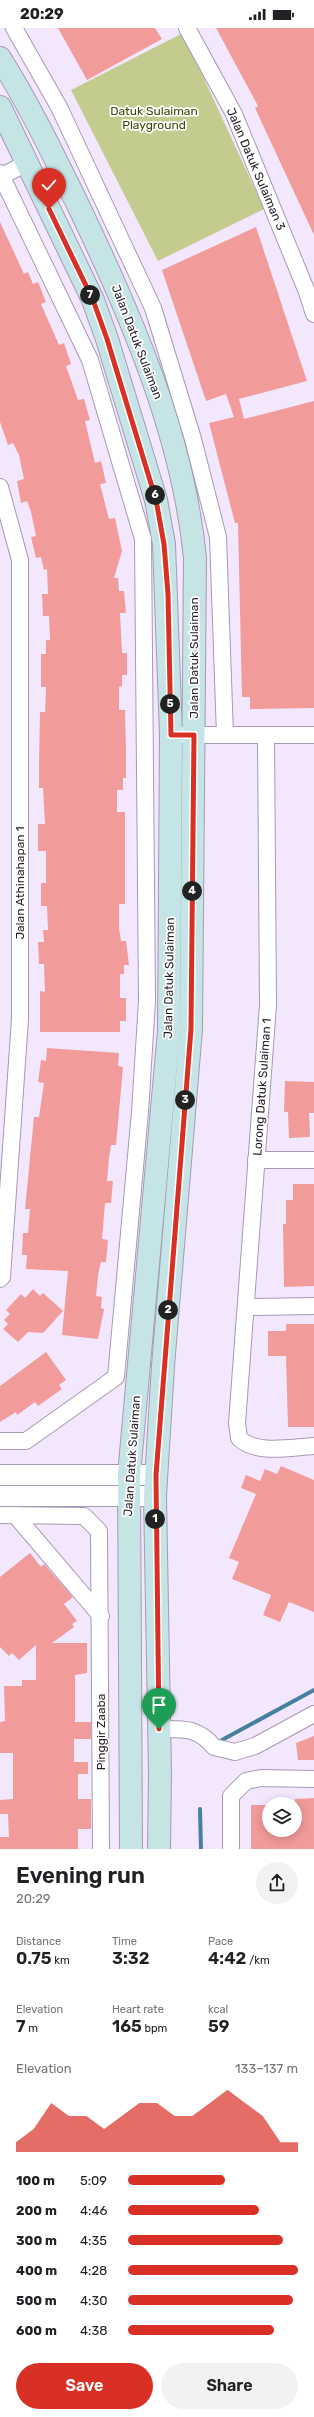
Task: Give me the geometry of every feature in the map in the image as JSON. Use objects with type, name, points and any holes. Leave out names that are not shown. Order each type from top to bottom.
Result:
[{"type":"main road","name":"Jalan Datuk Sulaiman","points":[[0,58],[38,122],[110,271],[147,367],[171,435],[184,487],[192,529],[195,558],[191,1029],[155,1496],[159,1729],[159,1849]]},
{"type":"main road","name":"Jalan Datuk Sulaiman","points":[[0,107],[93,300],[132,419],[156,500],[164,544],[171,735],[169,1031],[163,1113],[128,1496],[131,1849]]},
{"type":"main road","points":[[132,419],[141,427],[150,429],[156,426],[158,417],[147,367]]},
{"type":"street","name":"Jalan Datuk Sulaiman","points":[[14,28],[59,107],[153,308],[193,439],[218,537],[225,735]]},
{"type":"street","name":"Jalan Datuk Sulaiman 3","points":[[187,28],[234,114],[307,292],[314,314]]},
{"type":"street","points":[[1,175],[27,163]]},
{"type":"street","name":"Jalan Datuk Sulaiman","points":[[0,1441],[26,1441],[116,1377],[140,1112],[147,1001],[143,539],[90,360],[1,175]]},
{"type":"street","name":"Jalan Athinahapan 1","points":[[0,487],[20,560],[20,1019],[2,1277],[0,1279]]},
{"type":"street","points":[[171,735],[314,735]]},
{"type":"street","name":"Lorong Datuk Sulaiman 1","points":[[266,735],[268,1005],[256,1160],[248,1307],[240,1377],[238,1438],[245,1444],[254,1448],[314,1446]]},
{"type":"street","points":[[140,1112],[163,1113]]},
{"type":"street","points":[[256,1160],[314,1160]]},
{"type":"street","points":[[248,1307],[314,1306]]},
{"type":"street","points":[[0,1475],[156,1475]]},
{"type":"street","points":[[0,1496],[155,1496]]},
{"type":"street","name":"Pinggir Zaaba","points":[[7,1515],[101,1616]]},
{"type":"street","name":"Pinggir Zaaba","points":[[7,1515],[84,1516],[99,1531],[101,1616],[101,1849]]},
{"type":"street","points":[[159,1729],[189,1729],[208,1739],[214,1747],[235,1752],[267,1741],[314,1714]]},
{"type":"street","points":[[231,1849],[231,1796],[246,1781],[261,1778],[314,1778]]},
{"type":"green space","name":"Datuk Sulaiman Playground","points":[[183,33],[264,209],[158,261],[71,90]]},
{"type":"building","points":[[58,28],[155,28],[162,39],[87,80]]},
{"type":"building","points":[[216,28],[314,28],[314,235],[255,108],[258,106]]},
{"type":"building","points":[[0,222],[24,274],[28,272],[33,284],[38,282],[46,302],[41,304],[59,345],[64,343],[71,364],[66,366],[78,400],[84,399],[90,420],[85,421],[95,463],[101,461],[106,483],[100,484],[109,519],[115,518],[122,551],[114,578],[118,578],[119,591],[124,591],[126,613],[120,613],[122,653],[127,653],[127,675],[122,675],[122,686],[119,687],[119,710],[125,710],[126,778],[123,778],[123,790],[117,790],[117,812],[125,812],[125,904],[119,904],[119,928],[121,941],[126,941],[129,965],[124,965],[124,974],[120,974],[120,998],[126,998],[126,1021],[120,1021],[120,1032],[40,1032],[40,991],[45,992],[44,964],[39,964],[38,942],[44,942],[43,930],[48,930],[47,906],[41,906],[41,883],[46,883],[46,851],[38,851],[38,824],[45,824],[43,788],[39,788],[39,764],[40,712],[45,712],[46,687],[41,687],[41,654],[46,654],[46,640],[50,640],[49,616],[43,616],[42,594],[48,594],[47,569],[44,570],[41,557],[36,558],[31,537],[36,536],[27,501],[21,503],[17,481],[24,479],[19,455],[13,443],[8,445],[0,422]]},
{"type":"building","points":[[256,227],[307,381],[239,399],[244,419],[314,401],[314,708],[250,709],[250,697],[242,697],[238,523],[235,523],[209,423],[234,417],[226,394],[206,401],[162,270]]},
{"type":"building","points":[[47,1048],[119,1053],[118,1066],[123,1067],[116,1145],[111,1145],[109,1158],[107,1181],[113,1181],[111,1203],[105,1203],[102,1239],[108,1240],[106,1262],[101,1262],[96,1296],[102,1297],[101,1308],[104,1309],[98,1339],[62,1335],[68,1271],[26,1269],[27,1255],[22,1255],[23,1233],[28,1233],[30,1209],[25,1209],[34,1117],[39,1117],[44,1083],[38,1082],[41,1060],[46,1061]]},
{"type":"building","points":[[285,1081],[314,1082],[314,1113],[309,1113],[310,1137],[289,1138],[288,1112],[284,1112]]},
{"type":"building","points":[[293,1184],[314,1184],[314,1286],[284,1287],[283,1224],[286,1224],[286,1200],[293,1200]]},
{"type":"building","points":[[33,1289],[40,1296],[43,1293],[63,1311],[43,1333],[28,1332],[18,1342],[3,1329],[8,1324],[4,1320],[10,1314],[6,1310],[21,1294],[25,1298]]},
{"type":"building","points":[[286,1324],[314,1324],[314,1427],[288,1427],[286,1356],[268,1356],[268,1331],[286,1331]]},
{"type":"building","points":[[46,1352],[66,1380],[59,1385],[62,1389],[38,1406],[35,1402],[17,1415],[16,1412],[0,1422],[0,1386]]},
{"type":"building","points":[[281,1466],[314,1480],[314,1612],[289,1602],[280,1622],[263,1615],[271,1595],[232,1579],[239,1562],[229,1558],[256,1494],[241,1488],[246,1475],[260,1481],[265,1469],[277,1474]]},
{"type":"building","points":[[30,1553],[41,1567],[44,1564],[73,1597],[64,1604],[77,1621],[72,1624],[74,1627],[52,1643],[87,1643],[87,1673],[75,1675],[75,1722],[91,1722],[91,1739],[74,1739],[74,1762],[88,1762],[88,1774],[78,1774],[78,1799],[91,1799],[91,1829],[78,1829],[78,1849],[0,1849],[0,1837],[9,1837],[8,1814],[0,1814],[0,1800],[13,1799],[13,1753],[0,1753],[0,1722],[5,1721],[4,1686],[22,1686],[22,1680],[36,1680],[36,1645],[19,1660],[12,1653],[9,1656],[0,1647],[0,1577]]},
{"type":"building","points":[[314,1736],[314,1760],[298,1760],[296,1743]]},
{"type":"building","points":[[314,1798],[314,1849],[251,1849],[251,1805],[262,1805],[262,1837],[302,1837],[302,1799]]},
{"type":"waterway","points":[[222,1740],[314,1690]]},
{"type":"waterway","points":[[200,1809],[201,1849]]},
{"type":"route","points":[[49,209],[93,300],[107,339],[156,500],[164,544],[168,594],[171,735],[194,735],[191,1029],[163,1366],[155,1496],[159,1729]]}]
